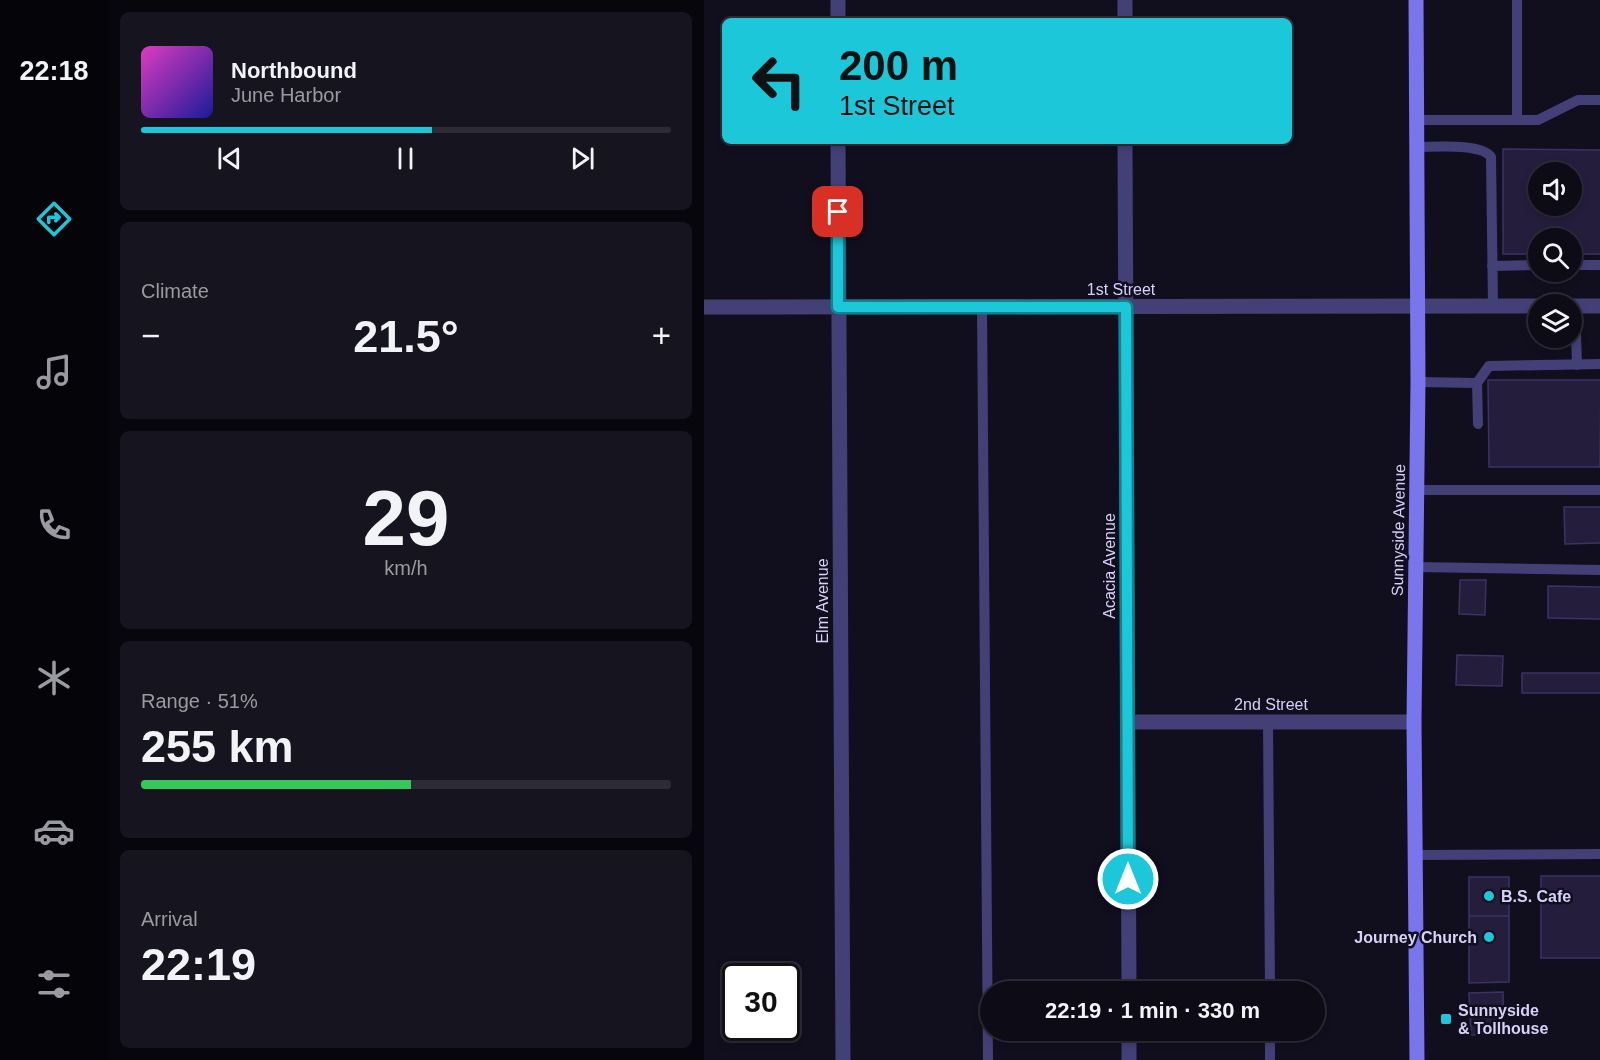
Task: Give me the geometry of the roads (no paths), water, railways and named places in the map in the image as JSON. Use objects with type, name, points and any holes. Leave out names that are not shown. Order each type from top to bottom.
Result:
[{"type":"main road","name":"Sunnyside Avenue","points":[[1416,0],[1418,382],[1414,722],[1417,1060]]},
{"type":"street","points":[[838,18],[839,0]]},
{"type":"street","points":[[1125,0],[1125,18]]},
{"type":"street","name":"Elm Avenue","points":[[838,144],[843,1060]]},
{"type":"street","name":"Acacia Avenue","points":[[1125,144],[1129,981]]},
{"type":"street","name":"1st Street","points":[[704,307],[1528,306]]},
{"type":"street","points":[[1582,306],[1601,306]]},
{"type":"street","name":"2nd Street","points":[[1128,722],[1414,722]]},
{"type":"street","points":[[1129,1041],[1129,1060]]},
{"type":"lane","points":[[1517,0],[1517,120]]},
{"type":"lane","points":[[1418,120],[1538,120],[1578,100],[1601,100]]},
{"type":"lane","points":[[1418,147],[1475,148],[1487,151],[1491,157],[1493,306]]},
{"type":"lane","points":[[1582,265],[1601,265]]},
{"type":"lane","points":[[1492,266],[1528,266]]},
{"type":"lane","points":[[982,307],[988,1060]]},
{"type":"lane","points":[[1576,348],[1577,365]]},
{"type":"lane","points":[[1478,424],[1477,383],[1489,366],[1601,364]]},
{"type":"lane","points":[[1418,382],[1477,383]]},
{"type":"lane","points":[[1417,490],[1601,490]]},
{"type":"lane","points":[[1416,567],[1601,570]]},
{"type":"lane","points":[[1268,722],[1270,981]]},
{"type":"lane","points":[[1416,855],[1601,854]]},
{"type":"lane","points":[[1270,1041],[1270,1060]]},
{"type":"place","name":"B.S. Cafe","points":[[1489,896]]},
{"type":"place","name":"Journey Church","points":[[1489,937]]},
{"type":"place","name":"Sunnyside & Tollhouse","points":[[1446,1019]]}]
